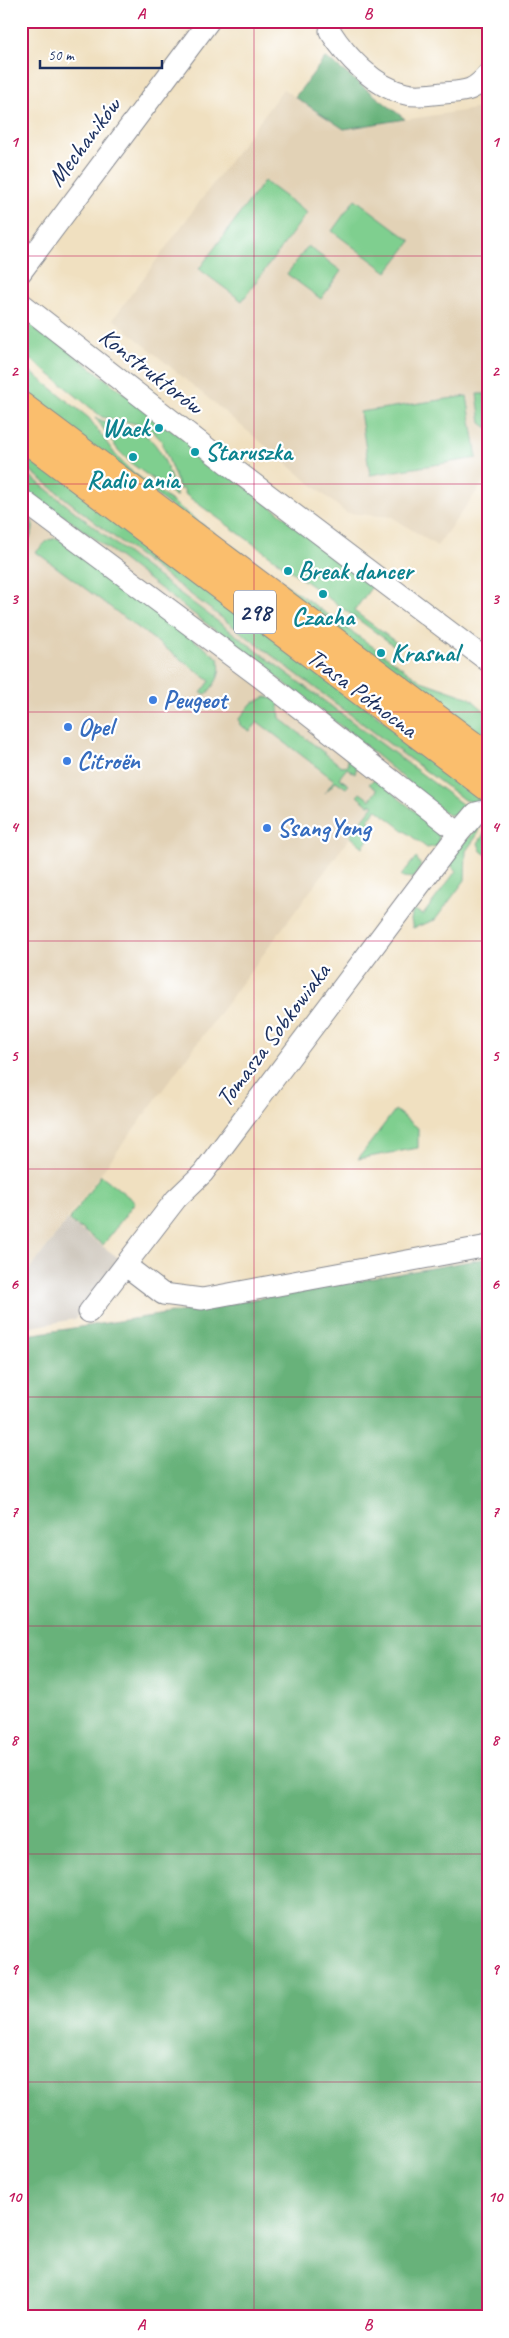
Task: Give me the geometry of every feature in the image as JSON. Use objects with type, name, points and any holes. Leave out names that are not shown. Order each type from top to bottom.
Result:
[{"type":"main road","name":"Trasa Północna","points":[[21,405],[488,756]]},
{"type":"main road","name":"Trasa Północna","points":[[21,436],[488,788]]},
{"type":"street","name":"Mechaników","points":[[21,272],[210,21]]},
{"type":"street","points":[[330,31],[344,52],[378,80],[406,94],[425,95],[468,91],[477,87],[488,74]]},
{"type":"street","name":"Konstruktorów","points":[[21,304],[234,470],[488,662]]},
{"type":"street","name":"Trasa Północna","points":[[21,499],[260,677],[459,833]]},
{"type":"street","name":"Tomasza Sobkowiaka","points":[[89,1312],[176,1199],[202,1173],[459,833],[482,811]]},
{"type":"street","points":[[125,1265],[163,1294],[202,1299],[488,1246]]},
{"type":"shaded area","points":[[283,89],[344,129],[488,107],[488,476],[437,546],[392,517],[346,513],[113,319]]},
{"type":"shaded area","points":[[21,426],[433,735],[374,805],[21,1281]]},
{"type":"shaded area","points":[[67,1220],[120,1259],[75,1319],[21,1329],[21,1281]]},
{"type":"green space","points":[[325,58],[405,119],[344,129],[295,97]]},
{"type":"green space","points":[[264,181],[307,213],[242,301],[199,269]]},
{"type":"green space","points":[[355,199],[411,241],[387,272],[332,231]]},
{"type":"green space","points":[[308,246],[341,271],[321,299],[287,274]]},
{"type":"green space","points":[[29,320],[373,585],[354,611],[397,643],[396,647],[186,495],[183,488],[180,490],[161,440],[150,429],[137,424],[102,417],[21,351],[21,329]]},
{"type":"green space","points":[[21,364],[89,418],[117,457],[130,470],[219,537],[421,681],[470,698],[488,714],[488,746],[21,393]]},
{"type":"green space","points":[[477,394],[488,394],[488,428],[481,423]]},
{"type":"green space","points":[[467,396],[477,458],[370,475],[360,412]]},
{"type":"green space","points":[[95,417],[139,431],[149,438],[162,454],[177,497],[132,464],[118,450]]},
{"type":"green space","points":[[21,446],[482,795],[477,803],[464,800],[101,527],[21,463]]},
{"type":"green space","points":[[21,469],[138,562],[470,810],[460,814],[448,815],[350,733],[114,553],[65,517],[21,494]]},
{"type":"green space","points":[[21,507],[29,516],[33,525],[32,533],[26,544],[21,541]]},
{"type":"green space","points":[[58,538],[218,658],[219,673],[216,682],[207,694],[201,693],[210,681],[36,552],[48,540]]},
{"type":"green space","points":[[266,697],[278,700],[280,718],[341,766],[348,765],[347,758],[357,764],[355,774],[347,768],[339,778],[349,785],[346,788],[336,781],[325,793],[334,780],[258,722],[250,731],[240,725],[239,719],[252,703]]},
{"type":"green space","points":[[376,780],[436,828],[439,837],[438,846],[427,848],[376,809],[368,820],[377,827],[363,847],[350,836],[374,805],[371,804],[369,806],[357,796],[360,793],[370,800],[377,790],[369,784]]},
{"type":"green space","points":[[480,825],[476,837],[466,851],[465,880],[435,920],[413,928],[411,920],[413,909],[423,915],[456,871],[447,861]]},
{"type":"green space","points":[[488,828],[488,856],[481,851],[478,843]]},
{"type":"green space","points":[[416,857],[421,866],[414,878],[401,876]]},
{"type":"green space","points":[[395,1110],[418,1128],[418,1148],[358,1159]]},
{"type":"green space","points":[[101,1175],[135,1202],[103,1245],[69,1220]]},
{"type":"green space","points":[[488,1258],[488,2317],[21,2317],[21,1336],[198,1309]]},
{"type":"place","name":"Waek","points":[[159,428]]},
{"type":"place","name":"Staruszka","points":[[195,452]]},
{"type":"place","name":"Radio ania","points":[[133,457]]},
{"type":"place","name":"Break dancer","points":[[288,571]]},
{"type":"place","name":"Czacha","points":[[323,594]]},
{"type":"place","name":"Krasnal","points":[[381,653]]},
{"type":"place","name":"Peugeot","points":[[153,700]]},
{"type":"place","name":"Opel","points":[[68,727]]},
{"type":"place","name":"Citroën","points":[[67,761]]},
{"type":"place","name":"SsangYong","points":[[267,828]]}]
